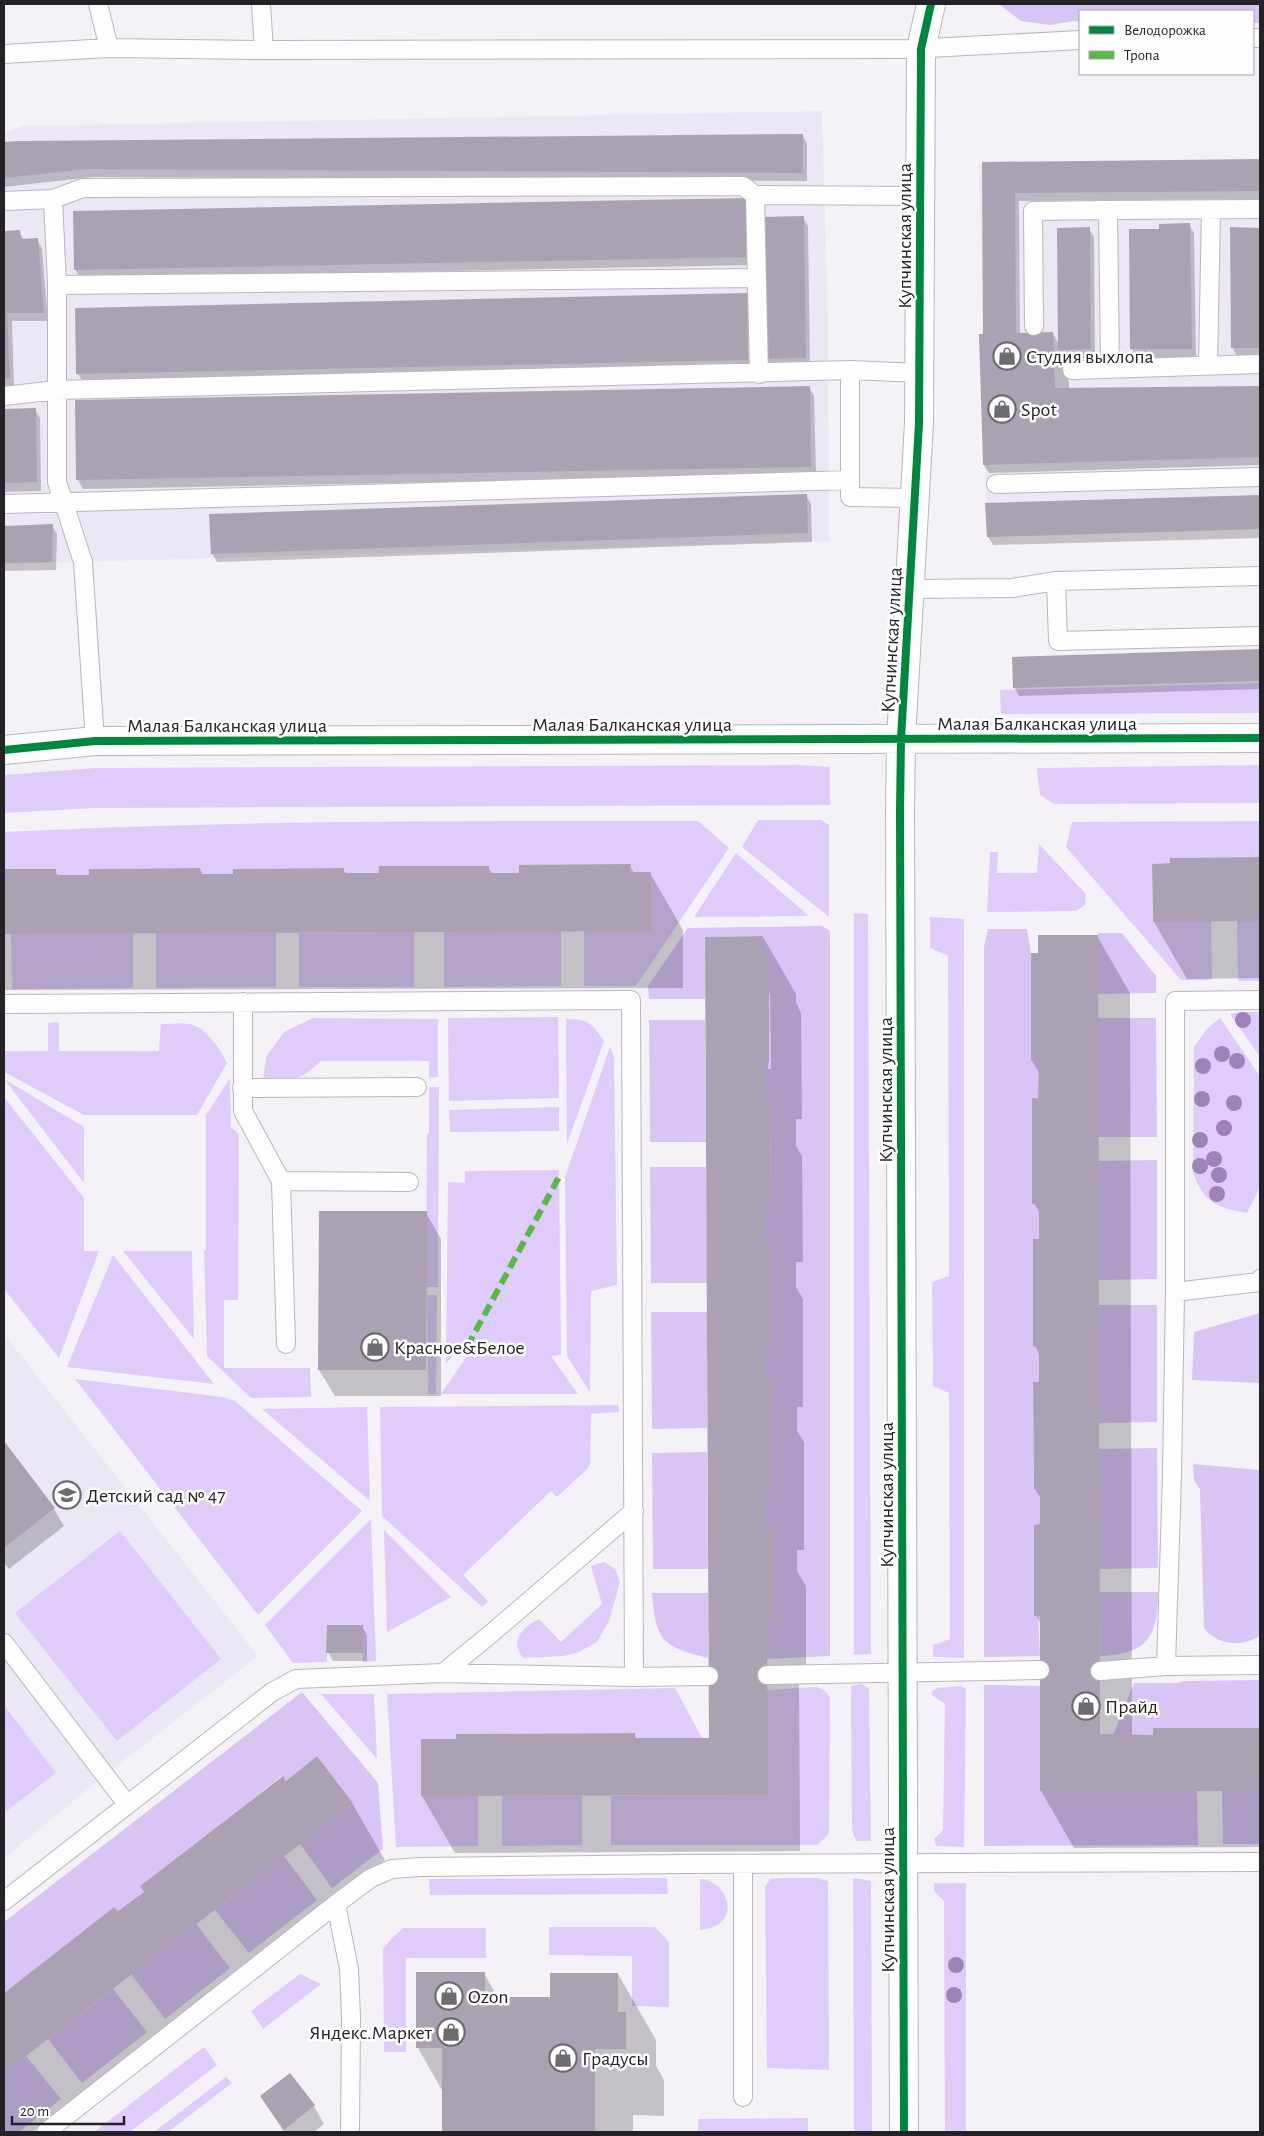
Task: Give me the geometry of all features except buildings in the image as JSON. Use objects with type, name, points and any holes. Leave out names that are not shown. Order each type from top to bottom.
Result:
[{"type":"street","name":"Купчинская улица","points":[[904,2132],[901,739],[915,498],[919,373],[920,196],[916,49],[931,4]]},
{"type":"street","name":"Малая Балканская улица","points":[[4,750],[95,742],[1260,738]]},
{"type":"lane","points":[[98,4],[109,48]]},
{"type":"lane","points":[[261,4],[264,50]]},
{"type":"lane","points":[[4,54],[109,48],[264,50],[916,49],[1079,40]]},
{"type":"lane","points":[[4,201],[54,199],[83,188],[743,186],[755,195],[920,196]]},
{"type":"lane","points":[[755,195],[758,374]]},
{"type":"lane","points":[[54,199],[57,285],[57,482],[83,562],[95,742]]},
{"type":"lane","points":[[1034,326],[1033,210],[1260,209]]},
{"type":"lane","points":[[1108,210],[1110,368]]},
{"type":"lane","points":[[1208,365],[1211,210]]},
{"type":"lane","points":[[57,285],[757,278]]},
{"type":"lane","points":[[1072,370],[1260,364]]},
{"type":"lane","points":[[850,370],[850,497],[915,498]]},
{"type":"lane","points":[[4,396],[56,390],[758,374],[850,370],[919,373]]},
{"type":"lane","points":[[996,484],[1260,477]]},
{"type":"lane","points":[[4,504],[850,480]]},
{"type":"lane","points":[[910,589],[1012,588],[1056,581],[1260,576]]},
{"type":"lane","points":[[1056,581],[1058,641],[1260,636]]},
{"type":"lane","points":[[4,1004],[631,1000],[634,1677]]},
{"type":"lane","points":[[1166,1666],[1175,1292],[1175,1001],[1260,1000]]},
{"type":"lane","points":[[243,1002],[243,1111],[281,1181],[286,1344]]},
{"type":"lane","points":[[242,1088],[417,1087]]},
{"type":"lane","points":[[281,1181],[409,1182]]},
{"type":"lane","points":[[1175,1292],[1260,1282]]},
{"type":"lane","points":[[442,1673],[634,1511]]},
{"type":"lane","points":[[4,1643],[127,1804]]},
{"type":"lane","points":[[1100,1671],[1166,1666],[1260,1665]]},
{"type":"lane","points":[[767,1675],[1040,1670]]},
{"type":"lane","points":[[4,1901],[272,1692],[296,1679],[442,1673],[634,1677],[708,1676]]},
{"type":"lane","points":[[46,2132],[336,1904],[371,1878],[392,1869],[480,1866],[1260,1862]]},
{"type":"lane","points":[[743,2097],[744,1864]]},
{"type":"lane","points":[[336,1904],[349,1969],[351,2018],[350,2132]]},
{"type":"shaded area","points":[[999,4],[1260,4],[1260,23],[1254,23],[1254,10],[1079,10],[1079,22],[1050,25],[1021,21]]},
{"type":"shaded area","points":[[822,111],[828,324],[829,541],[4,564],[4,132],[24,126]]},
{"type":"shaded area","points":[[1260,163],[1260,529],[987,537],[979,164],[1012,167]]},
{"type":"shaded area","points":[[1260,683],[1260,713],[1001,714],[1000,690]]},
{"type":"shaded area","points":[[800,765],[830,767],[830,805],[95,808],[4,813],[4,775],[95,768]]},
{"type":"shaded area","points":[[1260,765],[1260,803],[1054,804],[1040,795],[1037,768]]},
{"type":"shaded area","points":[[758,820],[821,820],[829,825],[829,917],[742,847]]},
{"type":"shaded area","points":[[698,821],[729,848],[636,986],[584,986],[584,931],[651,931],[651,872],[630,872],[631,865],[519,865],[519,873],[489,873],[489,866],[379,866],[379,873],[344,873],[343,868],[234,869],[233,874],[201,874],[200,868],[89,869],[89,875],[56,875],[55,869],[4,869],[4,832],[264,823]]},
{"type":"shaded area","points":[[1260,821],[1260,857],[1171,858],[1170,863],[1152,864],[1153,922],[1211,921],[1212,980],[1181,980],[1066,847],[1072,822]]},
{"type":"shaded area","points":[[1039,844],[1086,894],[1085,905],[1076,911],[987,912],[990,852],[998,852],[997,873],[1037,873]]},
{"type":"shaded area","points":[[736,853],[809,916],[694,917]]},
{"type":"shaded area","points":[[854,913],[868,914],[871,1654],[854,1655]]},
{"type":"shaded area","points":[[930,917],[964,919],[964,1658],[933,1657],[933,1645],[950,1639],[949,1393],[933,1386],[932,1282],[949,1276],[948,956],[930,948]]},
{"type":"shaded area","points":[[1237,921],[1260,921],[1260,981],[1238,981]]},
{"type":"shaded area","points":[[822,926],[830,931],[830,1656],[767,1659],[767,1620],[774,1619],[774,1528],[765,1528],[765,1494],[772,1493],[772,1384],[765,1383],[765,1350],[771,1350],[771,1241],[764,1241],[764,1206],[771,1205],[770,1098],[764,1098],[764,1062],[769,1062],[769,955],[763,954],[763,936],[705,937],[705,999],[649,999],[648,986],[688,928]]},
{"type":"shaded area","points":[[988,929],[1027,929],[1031,953],[1031,1061],[1039,1061],[1039,1239],[1034,1239],[1034,1347],[1039,1346],[1039,1382],[1033,1382],[1034,1489],[1040,1489],[1040,1524],[1034,1525],[1040,1656],[984,1657],[984,947]]},
{"type":"shaded area","points":[[561,931],[561,986],[444,987],[444,932]]},
{"type":"shaded area","points":[[414,932],[414,987],[299,987],[299,933]]},
{"type":"shaded area","points":[[133,933],[133,988],[12,989],[11,934]]},
{"type":"shaded area","points":[[156,933],[276,933],[276,987],[156,988]]},
{"type":"shaded area","points":[[1098,933],[1122,933],[1156,976],[1156,993],[1098,994]]},
{"type":"shaded area","points":[[1260,1012],[1260,1057],[1230,1014]]},
{"type":"shaded area","points":[[558,1017],[559,1098],[449,1101],[448,1018]]},
{"type":"shaded area","points":[[313,1018],[438,1019],[438,1077],[429,1078],[429,1061],[321,1061],[301,1076],[263,1081],[266,1057],[284,1032]]},
{"type":"shaded area","points":[[1098,1018],[1156,1018],[1157,1137],[1098,1137]]},
{"type":"shaded area","points":[[1220,1018],[1260,1076],[1260,1187],[1247,1213],[1220,1206],[1207,1198],[1193,1173],[1194,1047],[1207,1029]]},
{"type":"shaded area","points":[[566,1019],[589,1023],[604,1041],[567,1144]]},
{"type":"shaded area","points":[[649,1020],[705,1020],[706,1142],[650,1142]]},
{"type":"shaded area","points":[[59,1022],[59,1051],[159,1051],[161,1024],[189,1024],[201,1029],[217,1045],[227,1063],[197,1115],[84,1115],[4,1072],[4,1051],[48,1051],[48,1023]]},
{"type":"shaded area","points":[[610,1047],[614,1057],[617,1285],[591,1291],[590,1392],[567,1356],[565,1177]]},
{"type":"shaded area","points":[[230,1078],[231,1127],[239,1134],[238,1300],[224,1300],[224,1368],[310,1368],[311,1397],[251,1398],[207,1356],[204,1250],[206,1250],[206,1115]]},
{"type":"shaded area","points":[[4,1079],[84,1127],[84,1183]]},
{"type":"shaded area","points":[[429,1087],[439,1087],[438,1287],[426,1287]]},
{"type":"shaded area","points":[[4,1097],[84,1198],[84,1251],[99,1251],[59,1358],[4,1289]]},
{"type":"shaded area","points":[[559,1107],[559,1131],[450,1132],[449,1110]]},
{"type":"shaded area","points":[[1157,1160],[1157,1279],[1099,1280],[1098,1161]]},
{"type":"shaded area","points":[[650,1167],[706,1167],[707,1283],[651,1283]]},
{"type":"shaded area","points":[[559,1170],[561,1355],[551,1356],[578,1394],[441,1394],[467,1356],[467,1337],[446,1364],[448,1182],[465,1183],[465,1171]]},
{"type":"shaded area","points":[[123,1251],[192,1251],[194,1339]]},
{"type":"shaded area","points":[[113,1255],[214,1384],[67,1367]]},
{"type":"shaded area","points":[[427,1295],[437,1295],[436,1394],[428,1394]]},
{"type":"shaded area","points":[[1099,1305],[1157,1305],[1157,1422],[1099,1423]]},
{"type":"shaded area","points":[[651,1312],[707,1312],[707,1428],[652,1429]]},
{"type":"shaded area","points":[[1260,1313],[1260,1383],[1192,1380],[1194,1332]]},
{"type":"shaded area","name":"Детский сад № 47","points":[[4,1334],[258,1656],[105,1775],[4,1858]]},
{"type":"shaded area","points":[[75,1379],[223,1397],[235,1401],[362,1511],[258,1615]]},
{"type":"shaded area","points":[[618,1405],[619,1412],[591,1414],[590,1464],[588,1468],[557,1497],[551,1491],[463,1575],[488,1601],[482,1607],[382,1516],[380,1407]]},
{"type":"shaded area","points":[[367,1407],[370,1501],[262,1409]]},
{"type":"shaded area","points":[[1157,1448],[1158,1568],[1099,1569],[1099,1449]]},
{"type":"shaded area","points":[[707,1452],[708,1569],[653,1569],[652,1453]]},
{"type":"shaded area","points":[[1193,1464],[1260,1470],[1260,1636],[1253,1640],[1230,1643],[1216,1638],[1204,1628],[1200,1489],[1194,1480]]},
{"type":"shaded area","points":[[371,1519],[376,1661],[363,1662],[363,1625],[327,1625],[327,1662],[293,1663],[265,1625]]},
{"type":"shaded area","points":[[384,1530],[451,1597],[387,1632]]},
{"type":"shaded area","points":[[120,1531],[221,1659],[117,1741],[15,1613]]},
{"type":"shaded area","points":[[604,1562],[615,1569],[620,1582],[609,1621],[597,1642],[577,1653],[563,1656],[523,1658],[517,1645],[518,1640],[523,1630],[533,1622],[539,1619],[561,1642],[602,1604],[591,1566]]},
{"type":"shaded area","points":[[1099,1592],[1158,1592],[1156,1621],[1147,1640],[1139,1647],[1116,1655],[1100,1656]]},
{"type":"shaded area","points":[[652,1593],[708,1593],[708,1658],[680,1650],[664,1639],[656,1622]]},
{"type":"shaded area","points":[[1260,1680],[1260,1728],[1154,1728],[1153,1735],[1113,1735],[1134,1683]]},
{"type":"shaded area","points":[[861,1684],[869,1688],[871,1841],[857,1841],[852,1829],[851,1686]]},
{"type":"shaded area","points":[[984,1685],[1040,1686],[1040,1791],[1197,1791],[1198,1845],[984,1846]]},
{"type":"shaded area","points":[[961,1686],[966,1689],[964,1847],[936,1846],[934,1839],[943,1830],[945,1704],[932,1695],[932,1691],[938,1688]]},
{"type":"shaded area","points":[[817,1687],[825,1691],[830,1697],[829,1833],[818,1845],[611,1845],[611,1796],[767,1795],[767,1690]]},
{"type":"shaded area","points":[[675,1688],[702,1738],[635,1738],[635,1733],[456,1734],[456,1739],[421,1739],[421,1796],[478,1796],[478,1846],[396,1847],[387,1694]]},
{"type":"shaded area","points":[[302,1692],[378,1783],[383,1849],[332,1888],[300,1844],[353,1803],[317,1756],[286,1781],[282,1776],[140,1886],[144,1892],[118,1911],[114,1907],[4,1993],[4,1922]]},
{"type":"shaded area","points":[[321,1694],[374,1694],[377,1759]]},
{"type":"shaded area","points":[[4,1705],[56,1773],[4,1813]]},
{"type":"shaded area","points":[[1222,1791],[1260,1791],[1260,1844],[1223,1844]]},
{"type":"shaded area","points":[[502,1796],[582,1796],[582,1845],[502,1846]]},
{"type":"shaded area","points":[[284,1856],[317,1900],[249,1953],[215,1910]]},
{"type":"shaded area","points":[[667,1878],[668,1894],[430,1895],[429,1879]]},
{"type":"shaded area","points":[[817,1878],[828,1881],[829,2070],[767,2068],[765,1887],[770,1879]]},
{"type":"shaded area","points":[[853,1878],[871,1881],[872,2132],[854,2132]]},
{"type":"shaded area","points":[[700,1879],[714,1883],[720,1888],[727,1901],[728,1908],[726,1915],[720,1923],[700,1930]]},
{"type":"shaded area","points":[[934,1883],[966,1883],[966,2132],[945,2132],[944,1901],[934,1891]]},
{"type":"shaded area","points":[[196,1924],[230,1968],[165,2019],[131,1974]]},
{"type":"shaded area","points":[[549,1927],[655,1927],[669,1942],[669,2007],[632,2006],[632,1956],[549,1955]]},
{"type":"shaded area","points":[[403,1928],[486,1928],[486,1958],[406,1958],[406,2052],[384,2052],[383,1949]]},
{"type":"shaded area","points":[[300,1974],[321,1984],[263,2029],[251,2011]]},
{"type":"shaded area","points":[[113,1989],[147,2032],[82,2083],[48,2039]]},
{"type":"shaded area","points":[[204,2047],[217,2065],[130,2132],[94,2132]]},
{"type":"shaded area","points":[[26,2056],[61,2099],[19,2132],[4,2132],[4,2073]]},
{"type":"shaded area","points":[[226,2077],[232,2083],[168,2132],[154,2132]]},
{"type":"shaded area","points":[[808,2118],[808,2132],[698,2132],[698,2119]]},
{"type":"marked path","points":[[467,1347],[559,1177]]},
{"type":"cycle path","points":[[904,2132],[900,811],[901,739],[919,423],[921,49],[931,4]]},
{"type":"cycle path","points":[[4,750],[95,741],[1260,738]]},
{"type":"place","name":"Студия выхлопа","points":[[1007,356]]},
{"type":"place","name":"Spot","points":[[1002,409]]},
{"type":"place","name":"Красное&Белое","points":[[375,1347]]},
{"type":"place","name":"Детский сад № 47","points":[[67,1495]]},
{"type":"place","name":"Прайд","points":[[1086,1706]]},
{"type":"place","name":"Ozon","points":[[449,1996]]},
{"type":"place","name":"Яндекс.Маркет","points":[[451,2032]]},
{"type":"place","name":"Градусы","points":[[563,2058]]}]
